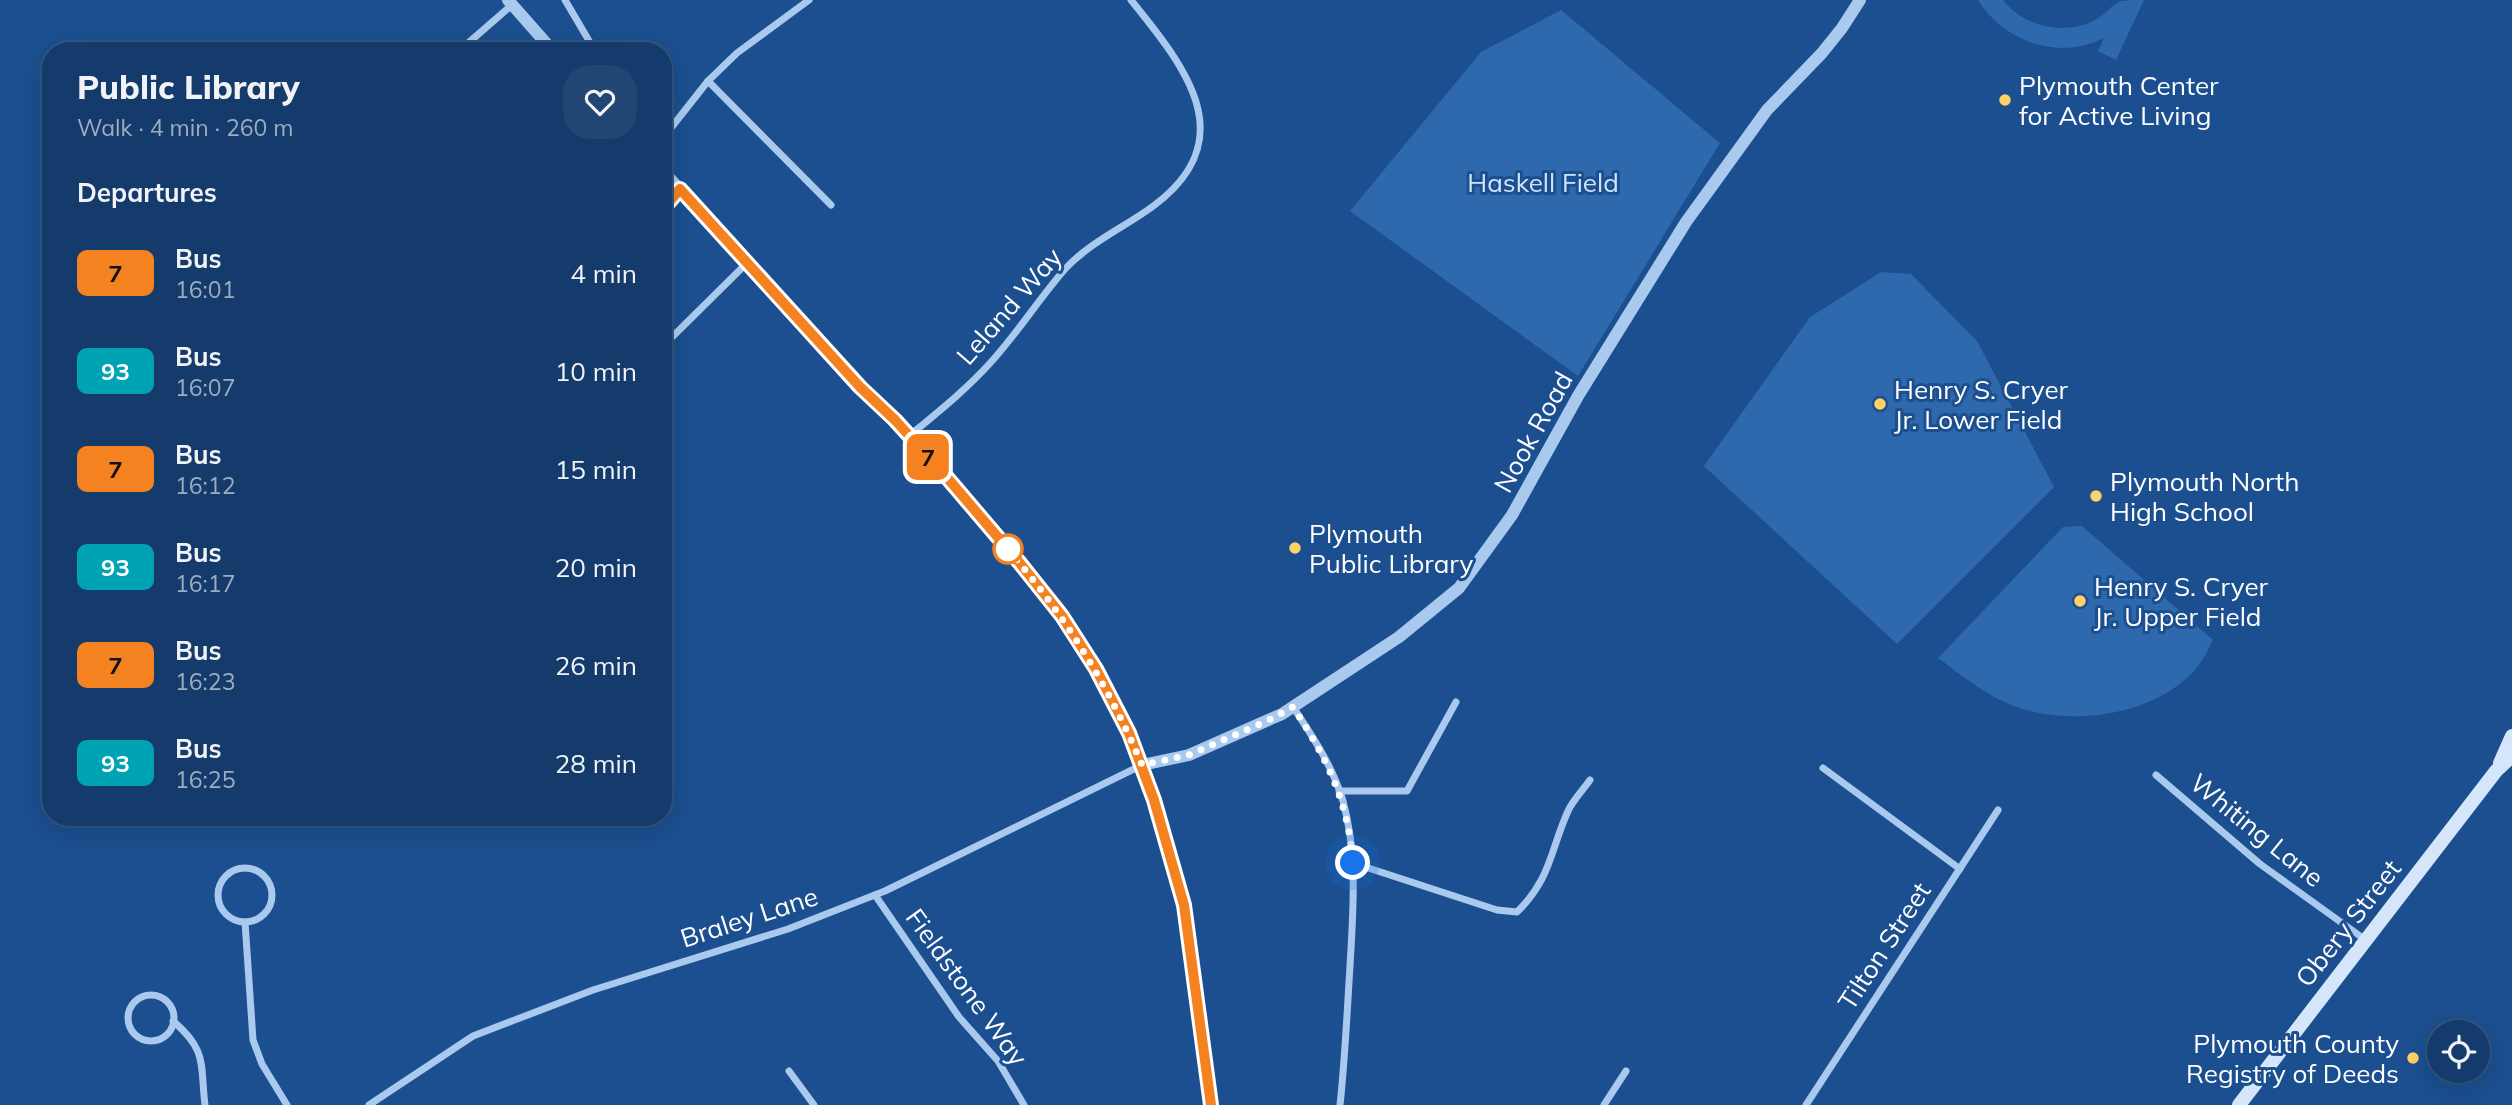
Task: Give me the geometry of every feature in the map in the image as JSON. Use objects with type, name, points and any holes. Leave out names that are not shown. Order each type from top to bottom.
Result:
[{"type":"main road","name":"Obery Street","points":[[2496,771],[2512,736]]},
{"type":"main road","name":"Obery Street","points":[[2239,1105],[2496,771],[2512,756]]},
{"type":"street","points":[[565,0],[590,42]]},
{"type":"street","points":[[672,127],[708,81],[737,53],[809,0]]},
{"type":"street","name":"Leland Way","points":[[909,436],[960,394],[992,362],[1067,268],[1110,233],[1164,197],[1180,182],[1193,164],[1198,154],[1201,134],[1193,92],[1177,61],[1131,0]]},
{"type":"street","name":"Nook Road","points":[[1142,765],[1189,755],[1293,707],[1399,637],[1447,600],[1469,576],[1521,502],[1578,396],[1686,222],[1767,110],[1822,53],[1852,15],[1860,0]]},
{"type":"street","points":[[468,42],[510,2],[544,42]]},
{"type":"street","points":[[708,81],[831,205]]},
{"type":"street","points":[[672,181],[860,387],[895,420],[1019,562],[1081,644],[1109,694],[1142,765],[1182,893],[1211,1105]]},
{"type":"street","points":[[672,198],[680,189]]},
{"type":"street","points":[[672,337],[748,263]]},
{"type":"street","points":[[1339,790],[1406,791],[1456,702]]},
{"type":"street","points":[[1293,707],[1325,757],[1339,790],[1350,836],[1353,863],[1352,921],[1340,1105]]},
{"type":"street","name":"Braley Lane","points":[[369,1105],[473,1036],[593,990],[788,929],[875,895],[1142,765]]},
{"type":"street","points":[[1823,768],[1960,869]]},
{"type":"street","name":"Whiting Lane","points":[[2156,775],[2260,864],[2367,941]]},
{"type":"street","points":[[1353,863],[1497,910],[1517,912],[1534,896],[1544,878],[1569,809],[1590,780]]},
{"type":"street","name":"Tilton Street","points":[[1806,1105],[1998,810]]},
{"type":"street","points":[[242,868],[256,870],[262,874],[269,883],[272,894],[270,905],[264,914],[256,920],[245,922],[227,916],[220,907],[217,895],[223,878],[242,868]]},
{"type":"street","name":"Fieldstone Way","points":[[875,895],[959,1017],[998,1061],[1024,1105]]},
{"type":"street","points":[[245,922],[253,1040],[262,1064],[287,1105]]},
{"type":"street","points":[[173,1021],[167,1035],[153,1041],[138,1038],[127,1019],[132,1004],[137,999],[159,996],[171,1006],[173,1021],[198,1047],[202,1061],[205,1105]]},
{"type":"street","points":[[789,1071],[814,1105]]},
{"type":"street","points":[[1604,1105],[1626,1072]]},
{"type":"green space","points":[[1978,0],[2003,0],[2012,10],[2034,23],[2060,28],[2073,27],[2097,19],[2118,2],[2144,0],[2116,60],[2098,51],[2104,38],[2069,48],[2051,47],[2017,37],[1989,15]]},
{"type":"green space","name":"Haskell Field","points":[[1561,10],[1720,143],[1578,376],[1350,211],[1481,52]]},
{"type":"green space","name":"Henry S. Cryer Jr. Lower Field","points":[[1881,272],[1911,274],[1977,341],[2054,487],[1897,644],[1704,466],[1810,317]]},
{"type":"green space","name":"Henry S. Cryer Jr. Upper Field","points":[[2082,526],[2213,640],[2200,664],[2189,676],[2153,700],[2131,708],[2085,716],[2062,716],[2020,708],[1998,699],[1938,658],[2063,527]]},
{"type":"bus line","name":"7","points":[[672,198],[680,189],[860,387],[895,420],[1019,562],[1081,644],[1129,733],[1154,800],[1179,881],[1211,1105]]},
{"type":"place","name":"Plymouth Center for Active Living","points":[[2005,100]]},
{"type":"place","name":"Henry S. Cryer Jr. Lower Field","points":[[1880,404]]},
{"type":"place","name":"Plymouth North High School","points":[[2096,496]]},
{"type":"place","name":"Plymouth Public Library","points":[[1295,548]]},
{"type":"place","name":"Henry S. Cryer Jr. Upper Field","points":[[2080,601]]},
{"type":"place","name":"Plymouth County Registry of Deeds","points":[[2413,1058]]},
{"type":"route","points":[[1008,549],[1004,545],[1062,616],[1081,644],[1129,733],[1142,765],[1189,755],[1293,707],[1325,757],[1338,786],[1348,824],[1353,863]]}]
